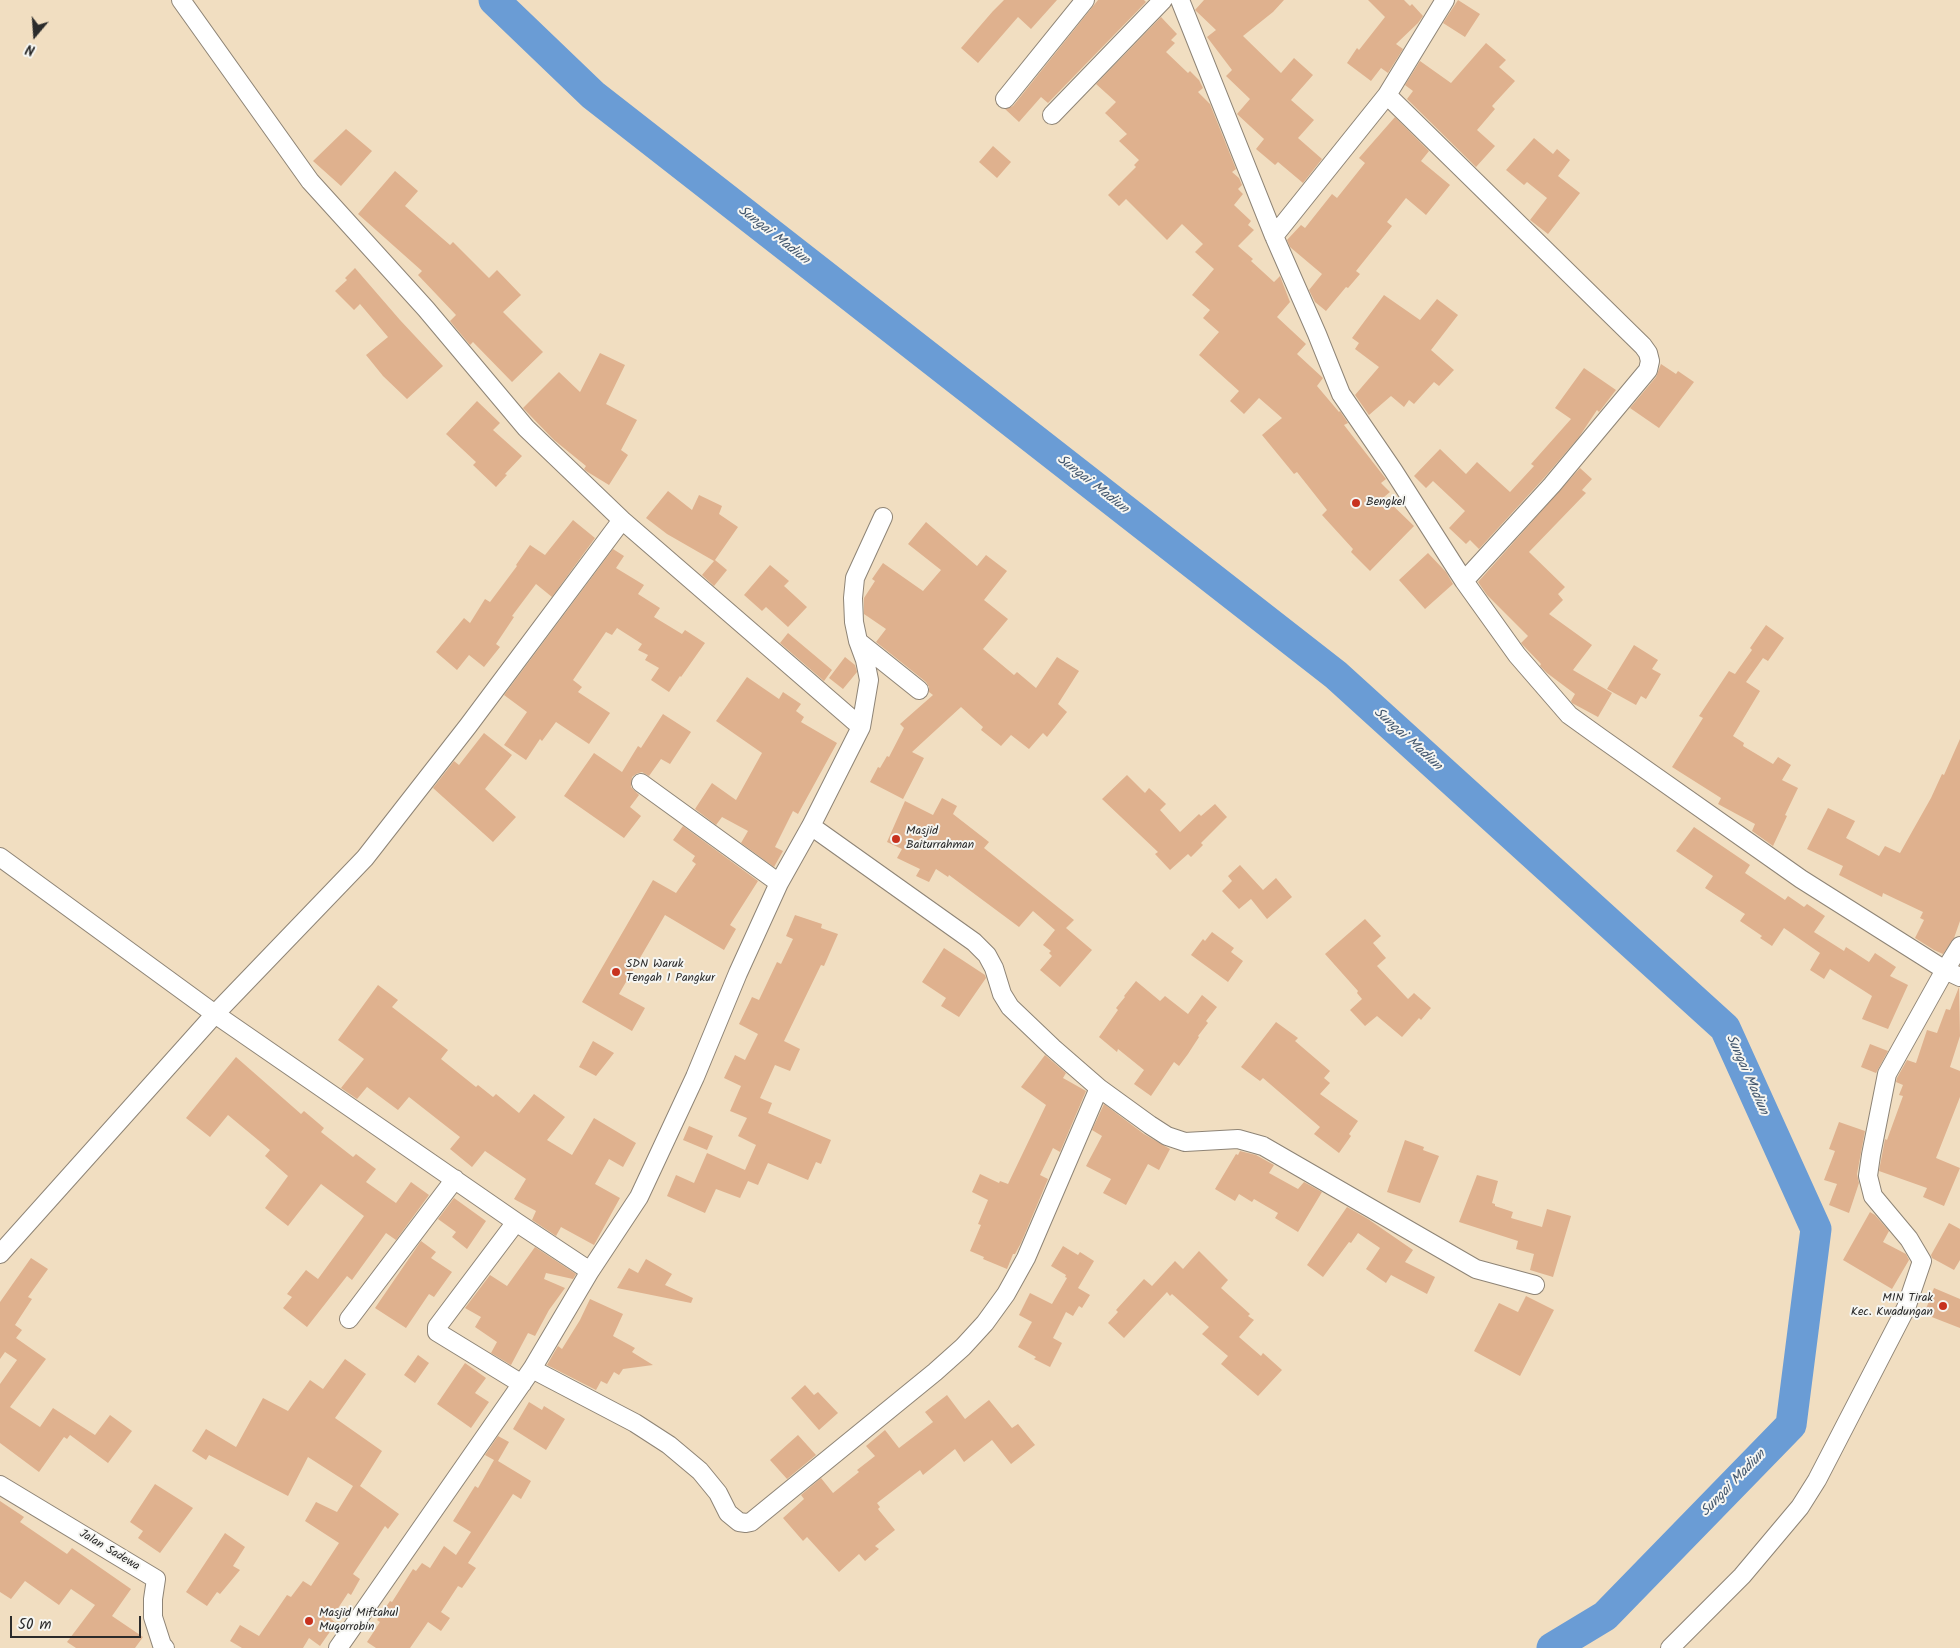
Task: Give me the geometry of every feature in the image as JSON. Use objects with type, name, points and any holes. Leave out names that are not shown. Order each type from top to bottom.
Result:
[{"type":"street","points":[[182,0],[310,181],[426,309],[526,428],[622,520],[861,727]]},
{"type":"street","points":[[1005,99],[1085,0]]},
{"type":"street","points":[[1052,115],[1163,0]]},
{"type":"street","points":[[1180,0],[1274,236],[1341,394],[1393,470],[1464,581],[1518,655],[1570,715],[1601,738],[1801,879],[1952,973]]},
{"type":"street","points":[[1274,236],[1387,95],[1444,0]]},
{"type":"street","points":[[1387,95],[1643,346],[1648,353],[1650,361],[1648,370],[1552,485],[1464,581]]},
{"type":"street","points":[[338,1648],[522,1384],[590,1271],[639,1196],[695,1077],[738,973],[779,883],[811,826],[861,727],[869,680],[854,622],[855,578],[883,517]]},
{"type":"street","points":[[0,1254],[215,1014],[365,858],[474,718],[622,520]]},
{"type":"street","points":[[858,641],[919,690]]},
{"type":"street","points":[[641,783],[779,883]]},
{"type":"street","points":[[811,826],[974,942],[988,955],[1002,994],[1010,1008],[1099,1088],[1167,1136],[1185,1142],[1238,1139],[1263,1146],[1476,1269],[1535,1285]]},
{"type":"street","points":[[0,858],[215,1014],[590,1271]]},
{"type":"street","points":[[1670,1648],[1742,1576],[1800,1506],[1817,1480],[1906,1308],[1922,1261],[1908,1239],[1873,1196],[1868,1176],[1871,1155],[1887,1074],[1952,973],[1960,946]]},
{"type":"street","points":[[532,1368],[635,1423],[669,1444],[700,1471],[718,1493],[728,1513],[739,1522],[751,1522],[935,1372],[963,1347],[985,1323],[1006,1294],[1026,1258],[1099,1088]]},
{"type":"street","points":[[350,1319],[455,1179]]},
{"type":"street","points":[[516,1222],[437,1327],[437,1332],[522,1384]]},
{"type":"street","name":"Jalan Sadewa","points":[[0,1485],[156,1579],[153,1617],[162,1645],[165,1648]]},
{"type":"building","points":[[1004,0],[1057,0],[1031,29],[1018,17],[978,63],[961,48]]},
{"type":"building","points":[[1098,0],[1144,0],[1146,2],[1048,103],[1041,97],[1019,122],[1005,109],[1013,106]]},
{"type":"building","points":[[1204,0],[1284,0],[1273,12],[1243,36],[1281,73],[1294,58],[1313,75],[1291,100],[1314,120],[1298,138],[1322,159],[1303,183],[1278,162],[1275,165],[1256,149],[1264,139],[1237,114],[1250,99],[1226,76],[1232,70],[1207,37],[1216,30],[1195,10]]},
{"type":"building","points":[[1368,0],[1404,0],[1410,6],[1412,4],[1423,16],[1396,44],[1403,49],[1388,73],[1381,68],[1371,81],[1347,63],[1357,48],[1359,50],[1385,17]]},
{"type":"building","points":[[1458,0],[1480,14],[1465,37],[1443,23]]},
{"type":"building","points":[[1161,17],[1177,34],[1171,40],[1175,43],[1166,52],[1188,73],[1190,71],[1199,80],[1203,88],[1198,92],[1210,104],[1236,169],[1232,172],[1239,178],[1242,185],[1238,189],[1243,194],[1234,205],[1251,221],[1248,225],[1254,230],[1238,246],[1274,282],[1280,276],[1290,302],[1277,317],[1306,344],[1297,354],[1323,378],[1317,386],[1340,411],[1348,423],[1344,425],[1386,479],[1381,483],[1390,492],[1384,497],[1414,526],[1370,571],[1351,552],[1353,549],[1322,515],[1327,510],[1297,472],[1294,474],[1262,435],[1282,418],[1259,398],[1244,414],[1230,401],[1239,391],[1199,355],[1219,332],[1203,318],[1210,310],[1192,295],[1214,269],[1195,252],[1203,244],[1182,224],[1167,240],[1126,199],[1119,206],[1108,195],[1136,167],[1134,165],[1139,160],[1119,141],[1127,134],[1105,113],[1116,102],[1096,84]]},
{"type":"building","points":[[1486,43],[1506,60],[1499,67],[1515,81],[1492,106],[1495,109],[1477,130],[1495,146],[1476,167],[1407,99],[1413,91],[1405,85],[1420,61],[1451,83]]},
{"type":"building","points":[[1395,117],[1429,151],[1421,161],[1450,185],[1426,215],[1406,198],[1387,222],[1392,226],[1356,271],[1360,274],[1348,288],[1346,287],[1326,311],[1315,302],[1309,290],[1322,274],[1290,247],[1287,240],[1301,225],[1305,228],[1332,194],[1337,198],[1365,163],[1359,158]]},
{"type":"building","points":[[346,129],[372,151],[341,186],[313,161]]},
{"type":"building","points":[[1534,138],[1553,154],[1557,149],[1570,160],[1558,176],[1580,193],[1548,234],[1530,220],[1547,198],[1527,182],[1524,185],[1506,170]]},
{"type":"building","points":[[993,146],[1011,162],[997,178],[979,162]]},
{"type":"building","points":[[395,171],[418,191],[405,206],[450,245],[453,242],[489,278],[497,270],[521,295],[503,312],[543,352],[512,382],[473,342],[470,345],[450,321],[456,315],[418,275],[422,271],[358,214]]},
{"type":"building","points":[[355,268],[443,366],[407,399],[383,376],[366,355],[388,337],[360,304],[354,310],[335,291],[347,280],[345,278]]},
{"type":"building","points":[[1384,295],[1420,320],[1437,299],[1458,315],[1431,350],[1454,370],[1439,386],[1434,382],[1414,404],[1409,400],[1404,407],[1391,396],[1369,415],[1355,395],[1379,367],[1355,349],[1359,343],[1352,338]]},
{"type":"building","points":[[600,353],[625,365],[606,404],[637,420],[621,450],[628,455],[609,485],[586,471],[584,469],[586,466],[554,440],[523,408],[559,372],[580,392]]},
{"type":"building","points":[[1661,364],[1676,374],[1678,371],[1694,382],[1659,428],[1630,408],[1656,377]]},
{"type":"building","points":[[1584,368],[1616,390],[1599,412],[1597,410],[1579,437],[1544,478],[1479,549],[1470,540],[1466,544],[1449,528],[1465,511],[1433,481],[1426,488],[1414,476],[1440,449],[1466,474],[1477,462],[1510,492],[1534,466],[1531,464],[1571,419],[1555,408]]},
{"type":"building","points":[[477,401],[500,423],[493,430],[522,456],[496,487],[473,465],[476,462],[446,434]]},
{"type":"building","points":[[1580,468],[1592,479],[1582,490],[1586,493],[1529,552],[1565,587],[1558,594],[1563,600],[1549,614],[1592,645],[1573,670],[1612,693],[1598,717],[1572,703],[1571,701],[1575,694],[1540,666],[1541,664],[1521,643],[1528,636],[1487,595],[1478,582]]},
{"type":"building","points":[[668,491],[692,510],[699,495],[722,506],[719,514],[738,527],[715,560],[727,570],[714,586],[702,575],[714,561],[667,534],[646,518]]},
{"type":"building","points":[[573,520],[595,538],[552,597],[536,584],[512,616],[514,617],[496,644],[500,647],[484,667],[469,655],[457,670],[436,652],[464,618],[470,623],[485,599],[490,602],[530,545],[545,555]]},
{"type":"building","points":[[926,522],[977,566],[986,555],[1007,571],[984,600],[1008,619],[983,649],[1014,675],[1017,672],[1036,688],[1057,657],[1079,671],[1058,704],[1067,712],[1047,737],[1043,733],[1029,749],[1011,735],[1001,746],[981,730],[983,727],[961,707],[912,752],[924,758],[903,799],[870,782],[878,767],[880,768],[887,756],[889,757],[904,728],[900,724],[933,695],[929,692],[926,682],[876,642],[886,629],[864,614],[864,598],[875,581],[872,579],[883,563],[923,591],[941,570],[908,544]]},
{"type":"building","points":[[613,549],[624,556],[616,568],[644,585],[638,594],[660,608],[654,617],[682,634],[685,630],[705,643],[669,692],[651,680],[659,668],[645,660],[648,655],[638,650],[642,644],[617,628],[612,635],[606,632],[573,680],[582,687],[578,692],[610,713],[589,744],[556,722],[542,741],[540,739],[526,760],[504,745],[527,712],[504,695]]},
{"type":"building","points":[[1428,553],[1446,572],[1453,584],[1425,609],[1399,580]]},
{"type":"building","points":[[770,565],[789,581],[784,586],[807,607],[788,627],[766,607],[762,611],[744,595]]},
{"type":"building","points":[[1766,625],[1784,638],[1768,661],[1763,658],[1746,682],[1760,691],[1733,736],[1744,743],[1743,746],[1773,764],[1778,757],[1791,765],[1782,780],[1798,788],[1773,846],[1752,831],[1755,824],[1718,804],[1721,798],[1672,767],[1703,718],[1699,716],[1729,671],[1735,674],[1752,650],[1750,648]]},
{"type":"building","points":[[788,633],[832,670],[824,681],[780,643]]},
{"type":"building","points":[[1634,645],[1658,660],[1652,669],[1661,674],[1646,699],[1641,696],[1636,705],[1607,689]]},
{"type":"building","points":[[845,657],[855,665],[857,672],[843,689],[829,678]]},
{"type":"building","points":[[747,677],[779,699],[783,692],[801,704],[796,711],[804,717],[801,722],[837,743],[798,814],[793,811],[775,847],[783,851],[774,867],[741,843],[748,831],[722,817],[716,825],[695,809],[712,783],[736,800],[762,753],[716,721]]},
{"type":"building","points":[[663,714],[691,732],[670,764],[661,759],[649,776],[642,772],[632,777],[631,787],[639,795],[630,807],[641,816],[624,838],[564,796],[594,753],[622,772],[638,746],[641,748]]},
{"type":"building","points":[[484,733],[512,755],[485,789],[516,817],[493,842],[433,788],[454,761],[459,765]]},
{"type":"building","points":[[1960,739],[1960,921],[1954,938],[1943,954],[1915,938],[1924,920],[1920,918],[1923,912],[1883,893],[1882,897],[1839,875],[1843,866],[1807,849],[1828,808],[1855,821],[1846,838],[1879,856],[1885,846],[1900,853],[1931,798],[1942,774],[1944,775]]},
{"type":"building","points":[[1127,775],[1145,793],[1149,788],[1166,804],[1160,810],[1180,832],[1199,814],[1201,816],[1215,804],[1227,817],[1201,843],[1203,845],[1191,857],[1188,854],[1170,870],[1155,854],[1158,852],[1102,799]]},
{"type":"building","points":[[942,798],[957,806],[953,814],[989,842],[984,848],[1074,920],[1066,928],[1092,950],[1060,987],[1040,970],[1052,956],[1049,953],[1051,951],[1043,945],[1055,930],[1033,911],[1019,927],[949,875],[948,877],[936,869],[929,882],[916,876],[920,869],[897,858],[902,849],[887,842],[905,801],[933,815]]},
{"type":"building","name":"SDN Waruk Tengah 1 Pangkur","points":[[683,826],[758,881],[730,925],[736,929],[724,950],[665,915],[619,994],[645,1008],[632,1031],[582,1002],[653,880],[676,893],[696,864],[692,861],[695,856],[673,840]]},
{"type":"building","points":[[1694,827],[1750,865],[1745,873],[1785,900],[1788,896],[1804,907],[1807,904],[1825,916],[1814,932],[1844,951],[1846,947],[1869,962],[1875,953],[1896,967],[1890,976],[1908,985],[1888,1029],[1862,1019],[1872,996],[1830,969],[1824,979],[1810,970],[1820,953],[1784,928],[1772,946],[1760,938],[1762,936],[1740,921],[1745,914],[1705,888],[1713,876],[1676,851]]},
{"type":"building","points":[[1240,865],[1263,890],[1276,878],[1292,897],[1267,919],[1251,899],[1239,909],[1222,891],[1232,881],[1228,876]]},
{"type":"building","points":[[795,915],[822,924],[821,928],[838,934],[824,966],[821,965],[784,1041],[800,1049],[790,1071],[775,1065],[760,1098],[772,1103],[768,1113],[831,1140],[821,1164],[816,1162],[808,1180],[768,1163],[758,1185],[748,1181],[740,1198],[716,1189],[705,1213],[667,1196],[676,1175],[694,1183],[707,1153],[745,1170],[756,1145],[738,1136],[747,1118],[730,1111],[741,1086],[724,1078],[735,1055],[745,1060],[758,1034],[739,1024],[752,997],[759,1000],[777,962],[781,964],[793,939],[786,936]]},
{"type":"building","points":[[1365,919],[1381,936],[1373,943],[1386,958],[1377,966],[1408,999],[1414,993],[1431,1008],[1402,1037],[1377,1016],[1365,1026],[1350,1010],[1362,999],[1357,993],[1358,991],[1325,954]]},
{"type":"building","points":[[1212,932],[1234,948],[1231,952],[1243,961],[1228,982],[1191,955],[1203,939],[1205,941]]},
{"type":"building","points":[[944,948],[985,975],[986,978],[959,1017],[941,1006],[946,998],[922,982]]},
{"type":"building","points":[[1136,981],[1160,1001],[1165,996],[1188,1014],[1202,995],[1217,1007],[1206,1021],[1208,1023],[1188,1054],[1179,1066],[1174,1062],[1151,1096],[1134,1084],[1144,1070],[1118,1049],[1117,1052],[1099,1037],[1118,1010],[1116,1008]]},
{"type":"building","points":[[378,985],[398,1000],[392,1007],[448,1050],[441,1059],[476,1087],[478,1085],[493,1097],[496,1094],[519,1113],[534,1094],[565,1117],[547,1140],[572,1155],[594,1118],[636,1143],[623,1167],[609,1159],[595,1184],[620,1198],[594,1245],[561,1227],[556,1236],[532,1220],[536,1211],[514,1199],[526,1179],[485,1151],[472,1167],[450,1149],[460,1137],[409,1097],[398,1110],[367,1087],[357,1099],[341,1088],[364,1059],[338,1040]]},
{"type":"building","points":[[1959,987],[1960,1036],[1950,1067],[1960,1071],[1960,1097],[1936,1158],[1960,1168],[1944,1206],[1923,1197],[1927,1188],[1879,1171],[1885,1139],[1887,1140],[1903,1096],[1899,1095],[1903,1085],[1896,1082],[1897,1078],[1907,1060],[1916,1063],[1927,1030],[1937,1033],[1946,1009],[1950,1010]]},
{"type":"building","points":[[1276,1022],[1298,1038],[1295,1041],[1330,1071],[1324,1078],[1330,1083],[1320,1094],[1358,1121],[1349,1134],[1351,1136],[1339,1153],[1314,1134],[1320,1127],[1263,1078],[1260,1081],[1241,1067]]},
{"type":"building","points":[[593,1041],[614,1053],[596,1076],[579,1067]]},
{"type":"building","points":[[1870,1044],[1888,1051],[1876,1073],[1861,1067]]},
{"type":"building","points":[[1045,1055],[1066,1073],[1063,1078],[1086,1091],[1060,1152],[1053,1148],[1040,1175],[1048,1179],[1021,1243],[1015,1254],[1013,1254],[1007,1269],[983,1259],[984,1257],[970,1251],[981,1225],[978,1224],[988,1200],[972,1192],[980,1174],[999,1183],[1000,1181],[1008,1184],[1046,1105],[1021,1087]]},
{"type":"building","points":[[236,1057],[301,1114],[304,1111],[324,1128],[321,1132],[353,1157],[356,1154],[376,1169],[366,1182],[396,1203],[411,1182],[429,1195],[396,1240],[386,1233],[352,1280],[347,1276],[307,1327],[283,1308],[292,1297],[287,1294],[306,1270],[318,1279],[364,1216],[321,1184],[288,1226],[265,1208],[288,1176],[265,1156],[270,1150],[228,1115],[210,1137],[186,1118]]},
{"type":"building","points":[[1104,1104],[1144,1134],[1170,1149],[1159,1170],[1148,1164],[1126,1205],[1103,1193],[1111,1179],[1086,1166],[1102,1136],[1092,1130]]},
{"type":"building","points":[[1839,1122],[1865,1131],[1857,1174],[1859,1183],[1849,1213],[1829,1205],[1837,1184],[1824,1180],[1835,1151],[1829,1149]]},
{"type":"building","points":[[689,1126],[713,1136],[707,1150],[683,1140]]},
{"type":"building","points":[[1405,1140],[1424,1147],[1423,1150],[1439,1156],[1420,1203],[1387,1192]]},
{"type":"building","points":[[1240,1151],[1256,1155],[1274,1165],[1269,1173],[1298,1189],[1304,1182],[1322,1192],[1298,1232],[1275,1218],[1278,1213],[1254,1199],[1252,1202],[1239,1194],[1235,1201],[1215,1189],[1236,1154],[1238,1155]]},
{"type":"building","points":[[1477,1175],[1498,1181],[1492,1203],[1495,1206],[1513,1212],[1511,1218],[1542,1227],[1547,1209],[1571,1216],[1553,1277],[1530,1270],[1534,1254],[1516,1249],[1518,1241],[1459,1222]]},
{"type":"building","points":[[454,1198],[486,1221],[467,1249],[452,1237],[456,1232],[438,1219]]},
{"type":"building","points":[[1347,1207],[1413,1250],[1405,1262],[1435,1277],[1427,1294],[1391,1275],[1386,1283],[1366,1269],[1380,1248],[1358,1233],[1323,1277],[1307,1265]]},
{"type":"building","points":[[1870,1212],[1889,1231],[1883,1242],[1906,1254],[1909,1260],[1892,1289],[1843,1260]]},
{"type":"building","points":[[1949,1223],[1960,1229],[1960,1260],[1954,1270],[1932,1258],[1931,1255]]},
{"type":"building","points":[[421,1241],[436,1252],[431,1258],[452,1272],[434,1297],[429,1294],[406,1328],[375,1308]]},
{"type":"building","points":[[1063,1246],[1078,1255],[1080,1252],[1094,1261],[1078,1288],[1090,1295],[1082,1308],[1079,1306],[1073,1316],[1066,1312],[1053,1338],[1062,1343],[1050,1367],[1034,1359],[1036,1357],[1018,1347],[1032,1322],[1019,1315],[1030,1293],[1052,1304],[1067,1278],[1065,1277],[1066,1275],[1051,1266]]},
{"type":"building","points":[[535,1247],[576,1274],[573,1279],[546,1273],[544,1279],[565,1288],[549,1310],[535,1336],[528,1333],[511,1365],[491,1353],[497,1342],[475,1327],[481,1317],[465,1308],[490,1275],[507,1286]]},
{"type":"building","points":[[1199,1251],[1228,1280],[1221,1288],[1250,1314],[1248,1316],[1254,1320],[1239,1337],[1261,1356],[1263,1353],[1282,1370],[1258,1396],[1221,1364],[1228,1356],[1202,1334],[1209,1327],[1172,1294],[1170,1296],[1167,1292],[1124,1338],[1108,1323],[1118,1312],[1116,1310],[1144,1279],[1152,1286],[1175,1261],[1183,1269]]},
{"type":"building","points":[[31,1258],[48,1269],[28,1297],[32,1299],[15,1325],[22,1330],[16,1338],[46,1359],[10,1407],[40,1427],[53,1408],[95,1435],[110,1415],[132,1431],[108,1463],[70,1435],[67,1439],[64,1437],[39,1472],[0,1443],[0,1384],[17,1360],[5,1352],[0,1359],[0,1302]]},
{"type":"building","points":[[646,1259],[672,1274],[665,1285],[693,1298],[691,1303],[617,1288],[629,1268],[638,1273]]},
{"type":"building","name":"MIN Tirak Kec. Kwadungan","points":[[1934,1288],[1960,1299],[1960,1328],[1924,1314]]},
{"type":"building","points":[[1526,1296],[1554,1310],[1520,1376],[1474,1351],[1499,1303],[1518,1312]]},
{"type":"building","points":[[590,1299],[623,1314],[613,1336],[635,1348],[632,1352],[653,1365],[623,1369],[619,1375],[614,1372],[607,1384],[601,1381],[596,1390],[547,1365],[558,1346],[562,1349],[580,1320]]},
{"type":"building","points":[[418,1355],[429,1363],[415,1383],[404,1375]]},
{"type":"building","points":[[345,1359],[366,1374],[335,1418],[382,1451],[360,1486],[399,1514],[388,1529],[385,1526],[353,1574],[360,1579],[351,1595],[348,1593],[331,1619],[336,1623],[320,1646],[309,1638],[303,1648],[242,1648],[230,1641],[240,1625],[259,1636],[287,1595],[291,1597],[303,1581],[311,1586],[339,1543],[305,1521],[316,1502],[337,1512],[353,1486],[308,1457],[288,1496],[209,1455],[206,1460],[192,1451],[206,1429],[236,1447],[263,1398],[288,1411],[310,1380],[323,1389]]},
{"type":"building","points":[[465,1363],[486,1378],[475,1393],[489,1402],[471,1428],[437,1404]]},
{"type":"building","points":[[805,1385],[814,1395],[818,1392],[838,1413],[819,1430],[791,1398]]},
{"type":"building","points":[[947,1395],[965,1419],[989,1400],[1012,1428],[1018,1424],[1035,1445],[1011,1464],[992,1440],[964,1462],[955,1449],[923,1475],[920,1470],[877,1503],[880,1507],[878,1509],[895,1530],[875,1546],[879,1549],[865,1561],[859,1554],[839,1572],[807,1537],[803,1541],[783,1518],[804,1499],[801,1495],[821,1478],[833,1493],[859,1472],[857,1470],[875,1456],[866,1446],[885,1430],[899,1448],[933,1422],[925,1412]]},
{"type":"building","points":[[529,1402],[542,1410],[544,1406],[565,1419],[546,1450],[513,1429]]},
{"type":"building","points":[[798,1435],[816,1455],[787,1479],[770,1460]]},
{"type":"building","points":[[498,1436],[509,1442],[498,1461],[531,1481],[521,1499],[513,1494],[468,1563],[476,1568],[462,1588],[458,1586],[441,1612],[450,1618],[441,1631],[428,1622],[410,1648],[376,1648],[367,1642],[380,1622],[377,1620],[390,1601],[392,1602],[413,1569],[416,1571],[422,1563],[430,1568],[444,1546],[456,1555],[471,1532],[453,1521],[475,1486],[478,1488],[494,1460],[485,1455]]},
{"type":"building","points":[[155,1484],[193,1508],[160,1553],[138,1538],[143,1531],[130,1522]]},
{"type":"building","points":[[0,1501],[24,1517],[20,1522],[67,1554],[72,1548],[131,1589],[112,1616],[143,1637],[135,1648],[76,1648],[67,1642],[95,1605],[71,1589],[59,1605],[25,1581],[11,1599],[0,1592]]},
{"type":"building","points":[[225,1533],[245,1547],[233,1566],[240,1570],[220,1594],[217,1592],[207,1606],[186,1592]]},
{"type":"waterway","name":"Sungai Madiun","points":[[494,0],[593,95],[1336,675],[1725,1028],[1816,1229],[1791,1425],[1605,1616],[1552,1648]]},
{"type":"place","name":"Bengkel","points":[[1356,503]]},
{"type":"place","name":"Masjid Baiturrahman","points":[[896,839]]},
{"type":"place","name":"SDN Waruk Tengah 1 Pangkur","points":[[616,972]]},
{"type":"place","name":"MIN Tirak Kec. Kwadungan","points":[[1943,1306]]},
{"type":"place","name":"Masjid Miftahul Muqorrobin","points":[[309,1621]]}]
